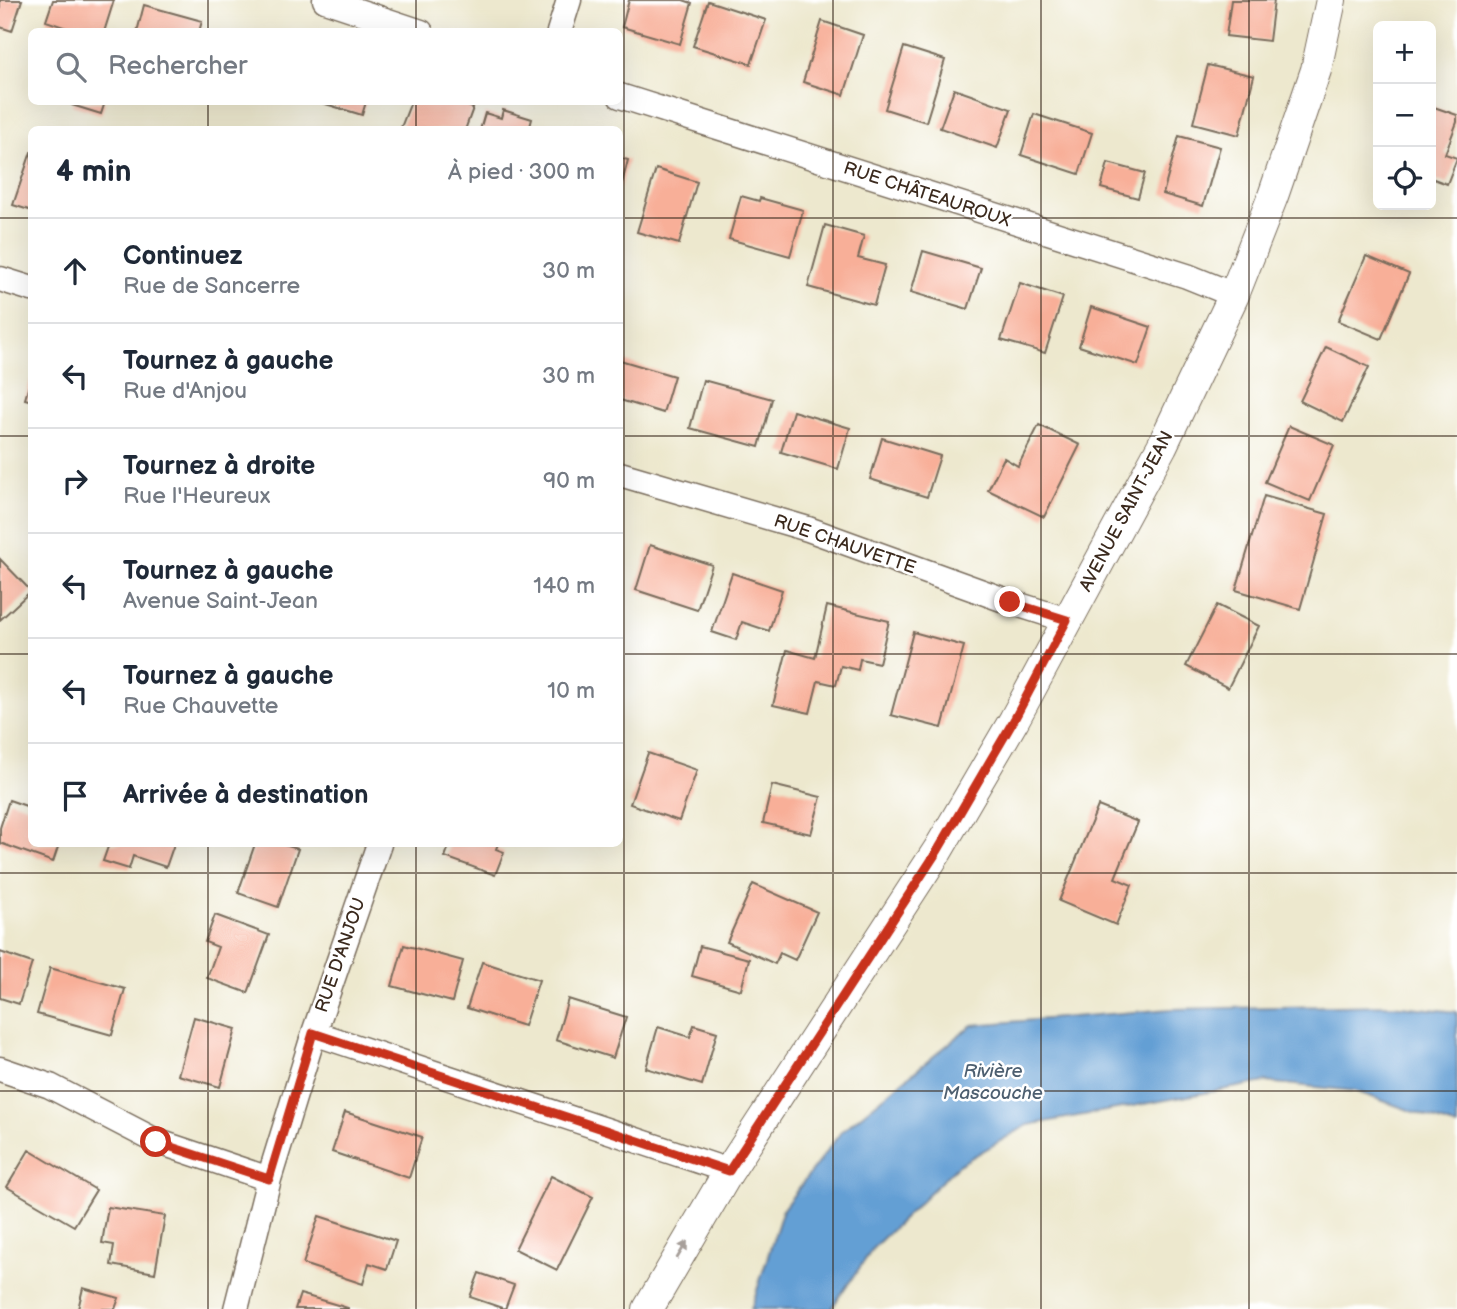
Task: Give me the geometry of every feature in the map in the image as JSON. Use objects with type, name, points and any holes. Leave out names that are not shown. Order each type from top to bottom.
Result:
[{"type":"street","points":[[325,0],[409,28]]},
{"type":"street","points":[[560,28],[569,0]]},
{"type":"street","name":"AVENUE SAINT-JEAN","points":[[648,1309],[729,1171],[938,850],[1014,720],[1162,446],[1234,295],[1273,196],[1317,70],[1331,0]]},
{"type":"street","name":"RUE CHÂTEAUROUX","points":[[623,97],[1187,276],[1234,295]]},
{"type":"street","points":[[0,279],[28,288]]},
{"type":"street","name":"RUE CHAUVETTE","points":[[623,475],[808,529],[1067,620]]},
{"type":"street","name":"RUE D'ANJOU","points":[[236,1309],[269,1179],[313,1033],[378,847]]},
{"type":"street","points":[[313,1033],[729,1171]]},
{"type":"street","points":[[0,1069],[50,1086],[156,1142],[269,1179]]},
{"type":"water","name":"Rivière Mascouche","points":[[1391,1005],[1457,1012],[1457,1127],[1355,1091],[1265,1082],[1028,1125],[957,1166],[874,1247],[831,1309],[751,1309],[783,1209],[842,1131],[972,1025],[1171,1009]]},
{"type":"building","points":[[0,0],[22,0],[12,31],[0,27]]},
{"type":"building","points":[[53,0],[114,0],[105,28],[66,28],[46,21]]},
{"type":"building","points":[[629,0],[683,0],[692,3],[680,44],[622,27]]},
{"type":"building","points":[[1231,0],[1274,0],[1269,41],[1226,36]]},
{"type":"building","points":[[708,1],[766,20],[751,64],[693,46]]},
{"type":"building","points":[[144,5],[202,21],[200,28],[138,28]]},
{"type":"building","points":[[822,21],[863,35],[844,95],[803,82]]},
{"type":"building","points":[[904,47],[945,60],[926,122],[885,109]]},
{"type":"building","points":[[1208,65],[1254,76],[1239,135],[1193,123]]},
{"type":"building","points":[[954,89],[1011,109],[997,148],[940,128]]},
{"type":"building","points":[[72,105],[104,105],[101,114]]},
{"type":"building","points":[[329,105],[365,105],[362,115]]},
{"type":"building","points":[[410,105],[466,105],[473,108],[466,126],[402,126]]},
{"type":"building","points":[[1436,108],[1457,115],[1445,154],[1457,158],[1447,184],[1436,180]]},
{"type":"building","points":[[503,110],[532,119],[530,126],[481,126],[485,113],[501,118]]},
{"type":"building","points":[[1034,114],[1092,133],[1079,174],[1021,155]]},
{"type":"building","points":[[1179,136],[1220,147],[1203,206],[1163,194]]},
{"type":"building","points":[[623,159],[628,160],[623,179]]},
{"type":"building","points":[[28,161],[28,210],[13,205]]},
{"type":"building","points":[[1108,163],[1145,173],[1138,198],[1101,188]]},
{"type":"building","points":[[656,169],[697,182],[679,244],[637,232]]},
{"type":"building","points":[[741,196],[759,201],[760,198],[803,210],[790,256],[729,239]]},
{"type":"building","points":[[825,225],[864,236],[858,258],[885,265],[874,305],[808,287]]},
{"type":"building","points":[[923,251],[981,268],[968,309],[911,292]]},
{"type":"building","points":[[1366,256],[1409,274],[1381,339],[1338,321]]},
{"type":"building","points":[[1020,283],[1063,297],[1045,353],[1001,340]]},
{"type":"building","points":[[1091,307],[1151,327],[1138,365],[1079,346]]},
{"type":"building","points":[[1326,347],[1369,367],[1343,422],[1300,401]]},
{"type":"building","points":[[623,361],[674,376],[663,413],[623,401]]},
{"type":"building","points":[[703,380],[772,399],[759,447],[690,428]]},
{"type":"building","points":[[793,411],[850,428],[838,469],[781,452]]},
{"type":"building","points":[[1039,425],[1080,445],[1044,517],[988,490],[1004,458],[1018,466]]},
{"type":"building","points":[[1289,426],[1334,445],[1310,501],[1265,482]]},
{"type":"building","points":[[882,438],[940,456],[927,497],[870,479]]},
{"type":"building","points":[[1264,496],[1327,514],[1300,609],[1236,590]]},
{"type":"building","points":[[650,545],[712,565],[697,610],[636,590]]},
{"type":"building","points":[[0,559],[28,588],[28,594],[0,620]]},
{"type":"building","points":[[732,573],[782,590],[769,631],[742,622],[736,640],[712,632]]},
{"type":"building","points":[[1217,605],[1259,626],[1228,688],[1186,666]]},
{"type":"building","points":[[827,606],[889,621],[879,663],[860,659],[858,670],[841,666],[836,685],[818,681],[810,713],[773,705],[787,650],[815,658]]},
{"type":"building","points":[[913,632],[964,646],[942,728],[891,715]]},
{"type":"building","points":[[648,753],[697,770],[679,821],[630,804]]},
{"type":"building","points":[[772,785],[821,797],[811,834],[763,823]]},
{"type":"building","points":[[9,800],[28,807],[28,847],[58,847],[53,862],[0,843],[0,828]]},
{"type":"building","points":[[1098,806],[1138,822],[1115,878],[1132,885],[1116,925],[1059,901]]},
{"type":"building","points":[[108,847],[173,847],[166,867],[133,856],[129,869],[103,861]]},
{"type":"building","points":[[254,847],[298,849],[278,907],[238,893]]},
{"type":"building","points":[[449,847],[497,847],[504,852],[495,875],[445,857]]},
{"type":"building","points":[[753,884],[817,912],[795,960],[780,953],[775,964],[727,942]]},
{"type":"building","points":[[215,915],[269,935],[248,993],[207,978],[218,947],[205,942]]},
{"type":"building","points":[[404,945],[463,961],[452,1002],[392,986]]},
{"type":"building","points":[[700,946],[749,959],[741,990],[692,976]]},
{"type":"building","points":[[0,952],[32,963],[19,1004],[0,998]]},
{"type":"building","points":[[482,962],[539,980],[524,1026],[467,1008]]},
{"type":"building","points":[[50,968],[125,989],[112,1035],[37,1014]]},
{"type":"building","points":[[568,999],[626,1017],[613,1058],[556,1040]]},
{"type":"building","points":[[194,1017],[236,1029],[220,1087],[178,1075]]},
{"type":"building","points":[[694,1025],[717,1032],[702,1085],[646,1068],[658,1027],[690,1037]]},
{"type":"building","points":[[345,1112],[422,1137],[409,1178],[332,1152]]},
{"type":"building","points":[[29,1150],[96,1190],[74,1226],[7,1187]]},
{"type":"building","points":[[551,1176],[593,1197],[557,1270],[515,1249]]},
{"type":"building","points":[[108,1207],[165,1216],[155,1273],[111,1265],[114,1245],[102,1243]]},
{"type":"building","points":[[319,1216],[396,1241],[387,1269],[369,1263],[363,1284],[303,1264]]},
{"type":"building","points":[[479,1273],[514,1285],[505,1309],[470,1297]]},
{"type":"building","points":[[83,1288],[119,1298],[115,1309],[78,1309]]},
{"type":"building","points":[[300,1294],[348,1308],[348,1309],[295,1309]]},
{"type":"route","points":[[156,1142],[269,1179],[313,1033],[729,1171],[938,850],[1014,720],[1067,620],[1010,602]]}]
